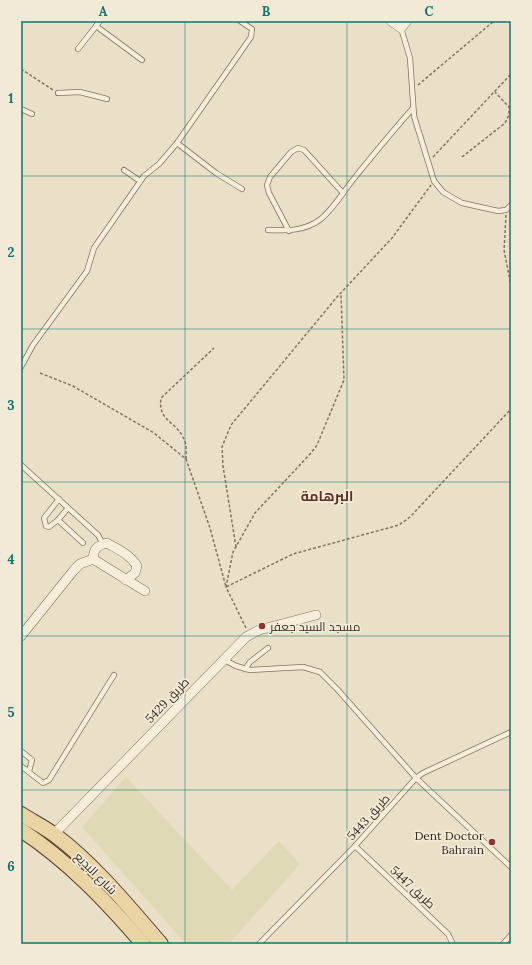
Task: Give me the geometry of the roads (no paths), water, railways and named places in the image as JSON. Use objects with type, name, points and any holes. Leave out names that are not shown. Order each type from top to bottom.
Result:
[{"type":"main road","name":"شارع البديع","points":[[21,814],[54,834],[94,870],[161,944]]},
{"type":"main road","name":"شارع البديع","points":[[21,830],[49,850],[90,885],[143,944]]},
{"type":"street","points":[[391,21],[404,25]]},
{"type":"street","points":[[93,559],[95,548],[107,543],[134,561],[137,566],[135,573],[126,580]]},
{"type":"street","points":[[93,559],[145,591]]},
{"type":"street","points":[[21,636],[74,570],[80,564],[93,559]]},
{"type":"street","name":"طريق 5429","points":[[54,834],[223,659],[249,635],[259,630],[316,615]]},
{"type":"lane","points":[[78,49],[100,21]]},
{"type":"lane","points":[[21,367],[33,345],[87,271],[94,248],[140,181],[167,156],[251,37],[252,29],[240,21]]},
{"type":"lane","points":[[404,25],[410,58],[414,116],[434,180],[443,192],[462,203],[494,210],[506,210],[511,205]]},
{"type":"lane","points":[[96,26],[142,60]]},
{"type":"lane","points":[[58,93],[80,92],[107,99]]},
{"type":"lane","points":[[268,230],[300,230],[320,219],[343,193],[390,133],[413,108]]},
{"type":"lane","points":[[21,109],[32,114]]},
{"type":"lane","points":[[177,143],[216,173],[242,189]]},
{"type":"lane","points":[[289,231],[269,193],[267,186],[270,178],[291,152],[298,148],[304,150],[343,193]]},
{"type":"lane","points":[[124,170],[140,181]]},
{"type":"lane","points":[[21,465],[98,535],[103,544]]},
{"type":"lane","points":[[59,499],[44,518],[46,526],[49,527],[58,520],[68,508]]},
{"type":"lane","points":[[58,520],[83,543]]},
{"type":"lane","points":[[245,669],[250,662],[268,648]]},
{"type":"lane","points":[[223,659],[245,669],[303,667],[320,672],[416,778],[511,867]]},
{"type":"lane","points":[[21,766],[43,783],[49,780],[114,675]]},
{"type":"lane","name":"طريق 5443","points":[[259,944],[355,846],[423,772],[511,732]]},
{"type":"lane","points":[[21,751],[32,760],[29,771]]},
{"type":"lane","name":"طريق 5447","points":[[355,846],[448,934],[453,944]]},
{"type":"lane","points":[[503,944],[511,935]]},
{"type":"place","name":"مسجد السيد جعفر","points":[[262,626]]},
{"type":"place","name":"Dent Doctor Bahrain","points":[[492,842]]},
{"type":"district","name":"البرهامة","points":[[327,496]]}]
